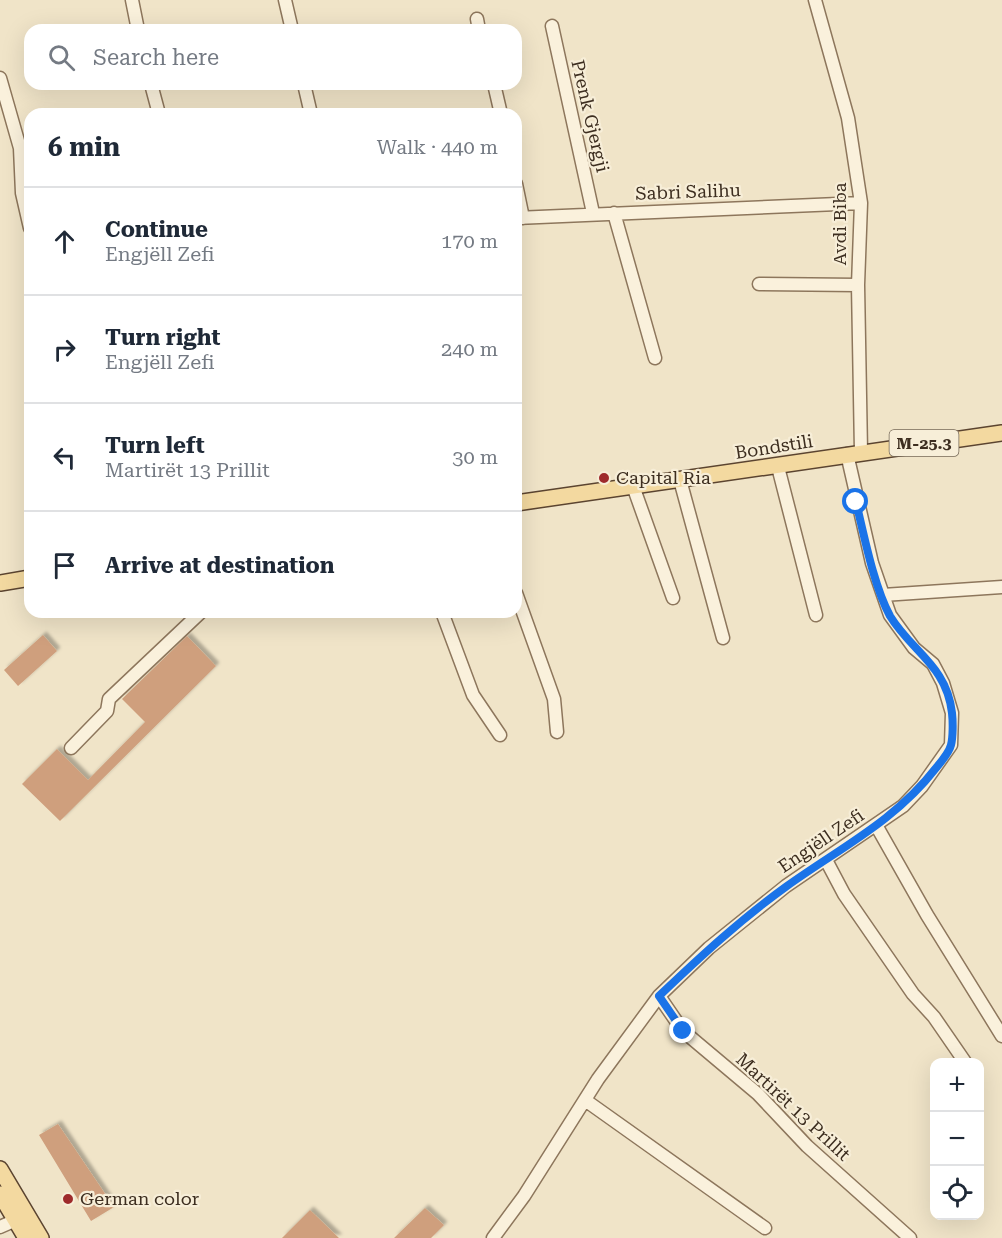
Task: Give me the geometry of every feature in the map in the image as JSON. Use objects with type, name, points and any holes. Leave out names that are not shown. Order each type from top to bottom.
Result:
[{"type":"main road","name":"Bondstili","points":[[522,502],[1002,433]]},
{"type":"main road","points":[[0,583],[24,579]]},
{"type":"main road","points":[[0,1169],[41,1238]]},
{"type":"main road","points":[[0,1194],[26,1238]]},
{"type":"street","points":[[132,0],[137,24]]},
{"type":"street","points":[[285,0],[291,24]]},
{"type":"street","name":"Avdi Biba","points":[[815,0],[848,118],[861,203],[854,453]]},
{"type":"street","name":"Prenk Gjergji","points":[[552,26],[593,213]]},
{"type":"street","points":[[0,78],[20,148],[24,202]]},
{"type":"street","points":[[153,90],[158,108]]},
{"type":"street","points":[[305,90],[310,108]]},
{"type":"street","points":[[495,90],[500,108]]},
{"type":"street","name":"Sabri Salihu","points":[[522,218],[861,203]]},
{"type":"street","points":[[614,213],[655,358]]},
{"type":"street","points":[[759,284],[858,285]]},
{"type":"street","name":"Engjëll Zefi","points":[[493,1238],[524,1196],[585,1100],[659,996],[710,948],[786,886],[903,806],[941,761],[951,745],[952,713],[943,683],[933,663],[914,648],[890,615],[883,596],[856,502],[854,453]]},
{"type":"street","points":[[778,467],[816,615]]},
{"type":"street","points":[[680,480],[723,638]]},
{"type":"street","points":[[633,486],[673,598]]},
{"type":"street","points":[[883,596],[1002,587]]},
{"type":"street","points":[[522,610],[554,699],[557,732]]},
{"type":"street","points":[[71,748],[107,711],[109,699],[195,618]]},
{"type":"street","points":[[444,618],[473,695],[500,735]]},
{"type":"street","points":[[876,825],[1002,1036]]},
{"type":"street","points":[[826,860],[844,894],[913,994],[934,1017],[962,1058]]},
{"type":"street","name":"Martirët 13 Prillit","points":[[659,996],[683,1031],[758,1094],[807,1146],[910,1238]]},
{"type":"street","points":[[585,1100],[765,1228]]},
{"type":"street","points":[[0,1227],[16,1220]]},
{"type":"building","points":[[43,635],[57,651],[18,686],[4,670]]},
{"type":"building","points":[[187,636],[216,666],[60,821],[22,784],[57,749],[88,780],[145,722],[122,699]]},
{"type":"building","points":[[58,1124],[114,1207],[91,1221],[39,1135]]},
{"type":"building","points":[[425,1208],[444,1225],[431,1238],[394,1238]]},
{"type":"building","points":[[310,1210],[339,1238],[282,1238]]},
{"type":"place","name":"Capital Ria","points":[[604,478]]},
{"type":"place","name":"German color","points":[[68,1199]]},
{"type":"route","points":[[683,1031],[659,996],[710,948],[786,886],[903,806],[922,786],[951,745],[952,713],[943,683],[933,663],[914,648],[890,615],[872,563],[856,502]]}]
